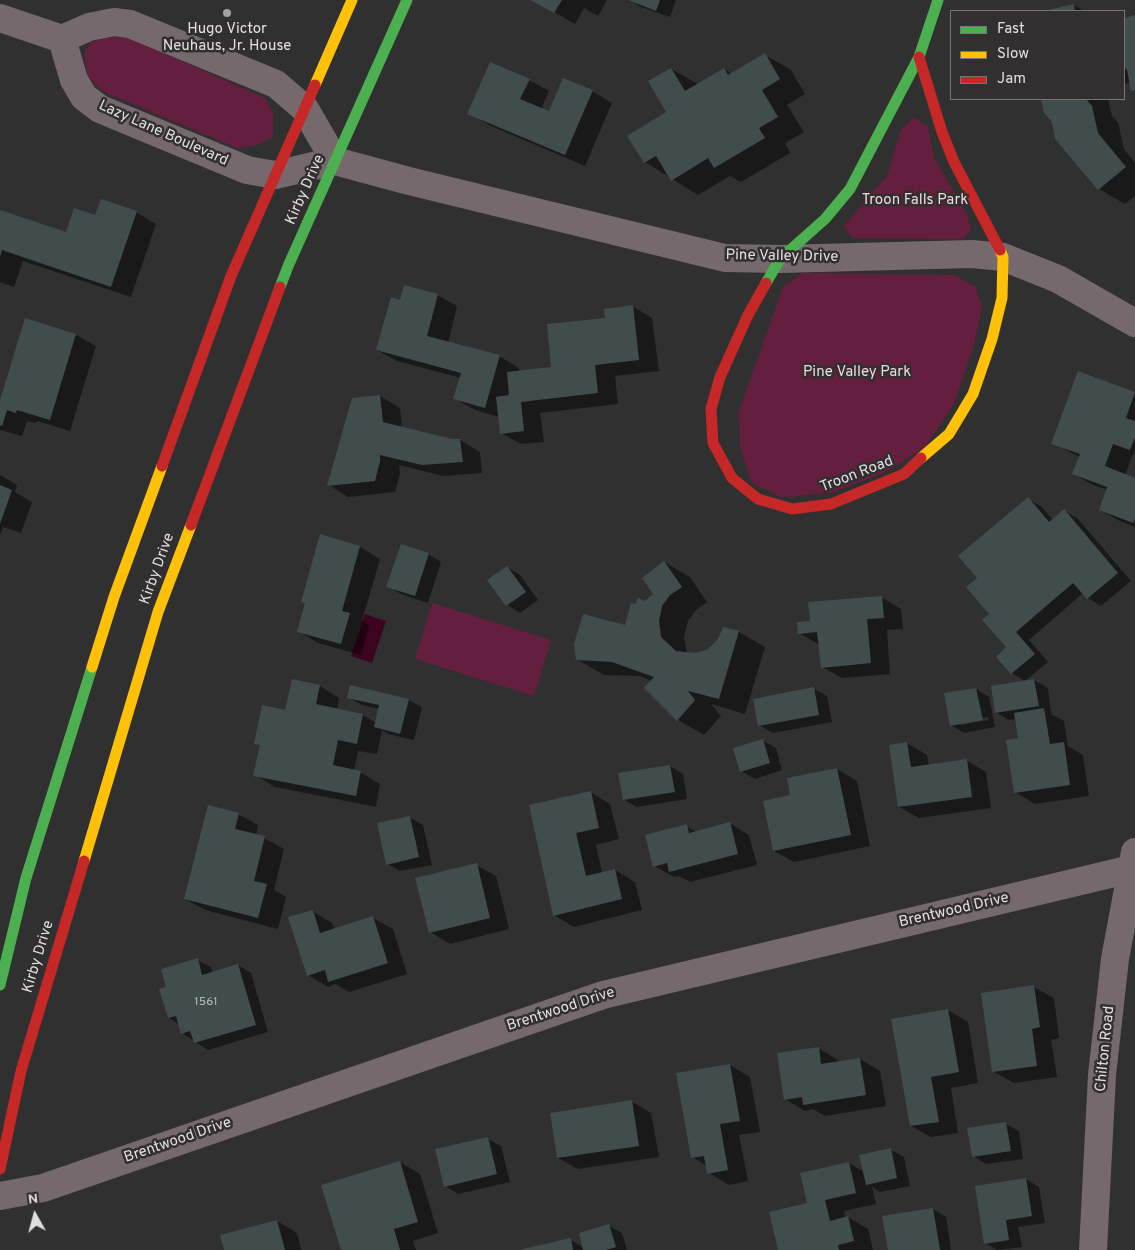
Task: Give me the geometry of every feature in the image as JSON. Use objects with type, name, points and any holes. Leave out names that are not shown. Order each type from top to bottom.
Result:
[{"type":"main road","name":"Kirby Drive","points":[[0,985],[26,878],[114,597],[231,276],[352,0]]},
{"type":"main road","name":"Kirby Drive","points":[[0,1169],[20,1071],[158,612],[290,264],[407,0]]},
{"type":"main road","name":"Troon Road","points":[[919,57],[942,132],[954,162],[1003,256],[1002,298],[992,339],[972,394],[949,434],[904,474],[831,504],[792,508],[758,499],[732,478],[713,443],[711,409],[720,377],[748,315],[780,259],[826,219],[850,189],[919,57],[938,0]]},
{"type":"street","points":[[0,18],[62,39],[88,27],[114,22],[130,24],[276,84],[305,109],[335,161],[275,175]]},
{"type":"street","name":"Lazy Lane Boulevard","points":[[62,39],[74,80],[84,97],[100,109],[242,168],[275,175]]},
{"type":"street","name":"Pine Valley Drive","points":[[335,161],[409,181],[726,258],[780,259],[972,254],[1003,256],[1058,279],[1135,323]]},
{"type":"street","name":"Brentwood Drive","points":[[0,1196],[43,1188],[603,995],[1134,862]]},
{"type":"street","name":"Chilton Road","points":[[1092,1250],[1102,1075],[1115,958],[1134,862]]},
{"type":"green space","points":[[125,36],[265,98],[273,113],[273,137],[256,145],[237,148],[102,91],[88,76],[84,55],[90,43],[107,37]]},
{"type":"green space","name":"Troon Falls Park","points":[[914,117],[928,127],[934,158],[967,214],[971,230],[963,239],[852,238],[844,226],[887,176],[901,130]]},
{"type":"green space","name":"Pine Valley Park","points":[[802,273],[954,275],[976,287],[982,309],[973,348],[954,404],[924,448],[884,473],[832,493],[781,497],[751,482],[740,446],[739,411],[783,287]]},
{"type":"green space","points":[[432,603],[551,640],[534,696],[415,659]]},
{"type":"shaded area","points":[[365,614],[386,621],[372,663],[351,656]]},
{"type":"building","points":[[530,0],[562,0],[554,13]]},
{"type":"building","points":[[628,0],[660,0],[656,11]]},
{"type":"building","points":[[1074,4],[1075,10],[1048,10]]},
{"type":"building","points":[[1135,15],[1135,90],[1131,91],[1125,68],[1125,18]]},
{"type":"building","points":[[765,53],[780,79],[762,90],[778,117],[759,128],[765,138],[714,168],[708,158],[671,181],[656,156],[644,163],[627,136],[666,112],[648,81],[671,68],[685,91],[724,68],[728,75]]},
{"type":"building","points":[[490,62],[530,79],[520,99],[549,111],[563,78],[593,90],[565,155],[467,114]]},
{"type":"building","points":[[1041,100],[1087,100],[1092,106],[1098,133],[1126,167],[1098,190],[1055,139],[1052,122],[1044,113]]},
{"type":"building","points":[[101,199],[137,211],[111,287],[2,250],[0,257],[0,210],[66,232],[74,208],[95,215]]},
{"type":"building","points":[[404,285],[438,294],[427,336],[500,355],[485,408],[453,399],[461,373],[376,350],[391,297],[400,300]]},
{"type":"building","points":[[633,305],[639,360],[595,365],[598,393],[521,402],[524,431],[500,434],[496,397],[509,395],[507,372],[551,367],[547,324],[605,318],[604,309]]},
{"type":"building","points":[[25,318],[76,334],[50,420],[17,410],[16,413],[7,410],[2,426],[0,425],[0,400]]},
{"type":"building","points":[[1078,371],[1135,392],[1126,418],[1135,421],[1135,437],[1130,450],[1113,444],[1105,466],[1135,478],[1135,519],[1133,523],[1099,510],[1107,487],[1072,474],[1080,454],[1051,444]]},
{"type":"building","points":[[380,395],[383,422],[452,439],[460,439],[463,462],[422,465],[380,455],[375,481],[327,486],[352,398]]},
{"type":"building","points":[[0,485],[12,490],[0,524]]},
{"type":"building","points":[[1028,497],[1049,522],[1064,509],[1118,573],[1087,599],[1073,583],[1016,632],[1035,654],[1011,674],[996,657],[1006,647],[982,620],[989,614],[966,587],[977,578],[958,556]]},
{"type":"building","points":[[320,534],[360,546],[342,611],[350,613],[341,644],[297,632],[305,603],[301,602]]},
{"type":"building","points":[[401,544],[429,553],[415,596],[386,587]]},
{"type":"building","points":[[664,561],[682,587],[670,595],[662,606],[659,621],[661,637],[676,651],[694,653],[707,650],[718,639],[723,627],[739,631],[719,699],[688,691],[695,700],[677,721],[644,688],[654,677],[612,662],[576,660],[574,644],[583,614],[625,625],[631,603],[635,604],[638,598],[645,601],[653,594],[642,578]]},
{"type":"building","points":[[507,566],[526,592],[506,606],[487,580]]},
{"type":"building","points":[[882,596],[884,618],[867,619],[871,663],[821,668],[817,632],[798,634],[797,622],[810,621],[808,602]]},
{"type":"building","points":[[292,679],[320,685],[316,704],[363,714],[357,744],[338,740],[333,765],[361,771],[356,796],[253,776],[260,745],[254,744],[262,705],[285,710]]},
{"type":"building","points":[[1034,679],[1039,706],[995,713],[991,686]]},
{"type":"building","points":[[350,685],[409,699],[400,734],[374,727],[379,705],[347,698]]},
{"type":"building","points":[[814,687],[819,715],[758,726],[753,699]]},
{"type":"building","points":[[976,688],[983,720],[950,726],[944,693]]},
{"type":"building","points":[[1044,708],[1050,744],[1064,742],[1070,785],[1014,793],[1006,740],[1018,738],[1014,713]]},
{"type":"building","points":[[763,739],[770,763],[740,772],[733,748]]},
{"type":"building","points":[[907,742],[911,767],[967,759],[972,797],[898,807],[889,745]]},
{"type":"building","points":[[670,765],[675,792],[623,800],[618,773]]},
{"type":"building","points":[[837,768],[851,835],[773,851],[763,801],[790,795],[787,778]]},
{"type":"building","points":[[591,791],[599,828],[576,833],[586,876],[615,869],[622,899],[553,916],[529,805]]},
{"type":"building","points":[[208,805],[239,813],[235,829],[265,836],[254,881],[267,884],[258,918],[184,899]]},
{"type":"building","points":[[410,816],[419,857],[386,865],[377,823]]},
{"type":"building","points":[[730,822],[738,854],[669,872],[667,863],[653,867],[645,835],[687,824],[689,833]]},
{"type":"building","points":[[477,863],[490,918],[429,933],[415,878]]},
{"type":"building","points":[[313,910],[320,933],[373,916],[388,963],[328,982],[325,970],[307,976],[288,917]]},
{"type":"building","points":[[198,958],[202,975],[238,964],[256,1025],[194,1043],[190,1031],[181,1034],[176,1016],[168,1018],[159,989],[166,987],[161,969]]},
{"type":"building","points":[[1034,985],[1040,1027],[1032,1029],[1037,1066],[992,1072],[981,993]]},
{"type":"building","points":[[948,1009],[959,1072],[931,1077],[939,1122],[910,1126],[891,1019]]},
{"type":"building","points":[[819,1047],[821,1064],[860,1058],[866,1095],[803,1105],[802,1097],[784,1100],[777,1053]]},
{"type":"building","points":[[730,1064],[740,1121],[720,1124],[728,1170],[707,1174],[704,1156],[691,1158],[676,1073]]},
{"type":"building","points":[[632,1100],[639,1146],[557,1158],[550,1113]]},
{"type":"building","points":[[1006,1122],[1011,1151],[972,1157],[967,1128]]},
{"type":"building","points":[[488,1137],[497,1174],[444,1187],[435,1149]]},
{"type":"building","points":[[891,1148],[897,1178],[866,1185],[859,1155]]},
{"type":"building","points":[[400,1161],[418,1222],[394,1229],[400,1250],[341,1250],[321,1185]]},
{"type":"building","points":[[849,1162],[856,1193],[825,1200],[830,1221],[848,1216],[854,1241],[838,1245],[839,1250],[778,1250],[769,1212],[807,1203],[800,1173]]},
{"type":"building","points":[[1026,1178],[1032,1216],[1006,1220],[1009,1240],[984,1244],[975,1186]]},
{"type":"building","points":[[933,1208],[940,1250],[888,1250],[882,1216]]},
{"type":"building","points":[[277,1220],[285,1250],[224,1250],[220,1235]]},
{"type":"building","points":[[609,1224],[616,1247],[606,1250],[583,1250],[579,1233]]},
{"type":"building","points":[[571,1238],[573,1250],[523,1250],[523,1249]]},
{"type":"traffic: fast","points":[[280,287],[407,0]]},
{"type":"traffic: fast","points":[[766,283],[780,259],[825,219],[850,189],[919,57],[938,0]]},
{"type":"traffic: fast","points":[[0,985],[26,878],[92,667]]},
{"type":"traffic: slow","points":[[315,85],[352,0]]},
{"type":"traffic: slow","points":[[921,458],[949,434],[973,394],[992,339],[1002,298],[1003,257],[1000,250]]},
{"type":"traffic: slow","points":[[92,667],[114,597],[162,466]]},
{"type":"traffic: slow","points":[[84,861],[158,612],[191,525]]},
{"type":"traffic: jam","points":[[919,57],[942,132],[954,162],[1000,250]]},
{"type":"traffic: jam","points":[[162,466],[231,276],[315,85]]},
{"type":"traffic: jam","points":[[766,283],[748,315],[720,377],[711,409],[713,443],[732,478],[758,499],[792,509],[831,504],[904,474],[921,458]]},
{"type":"traffic: jam","points":[[191,525],[280,287]]},
{"type":"traffic: jam","points":[[0,1169],[21,1071],[84,861]]},
{"type":"place","name":"Hugo Victor Neuhaus, Jr. House","points":[[227,13]]}]
